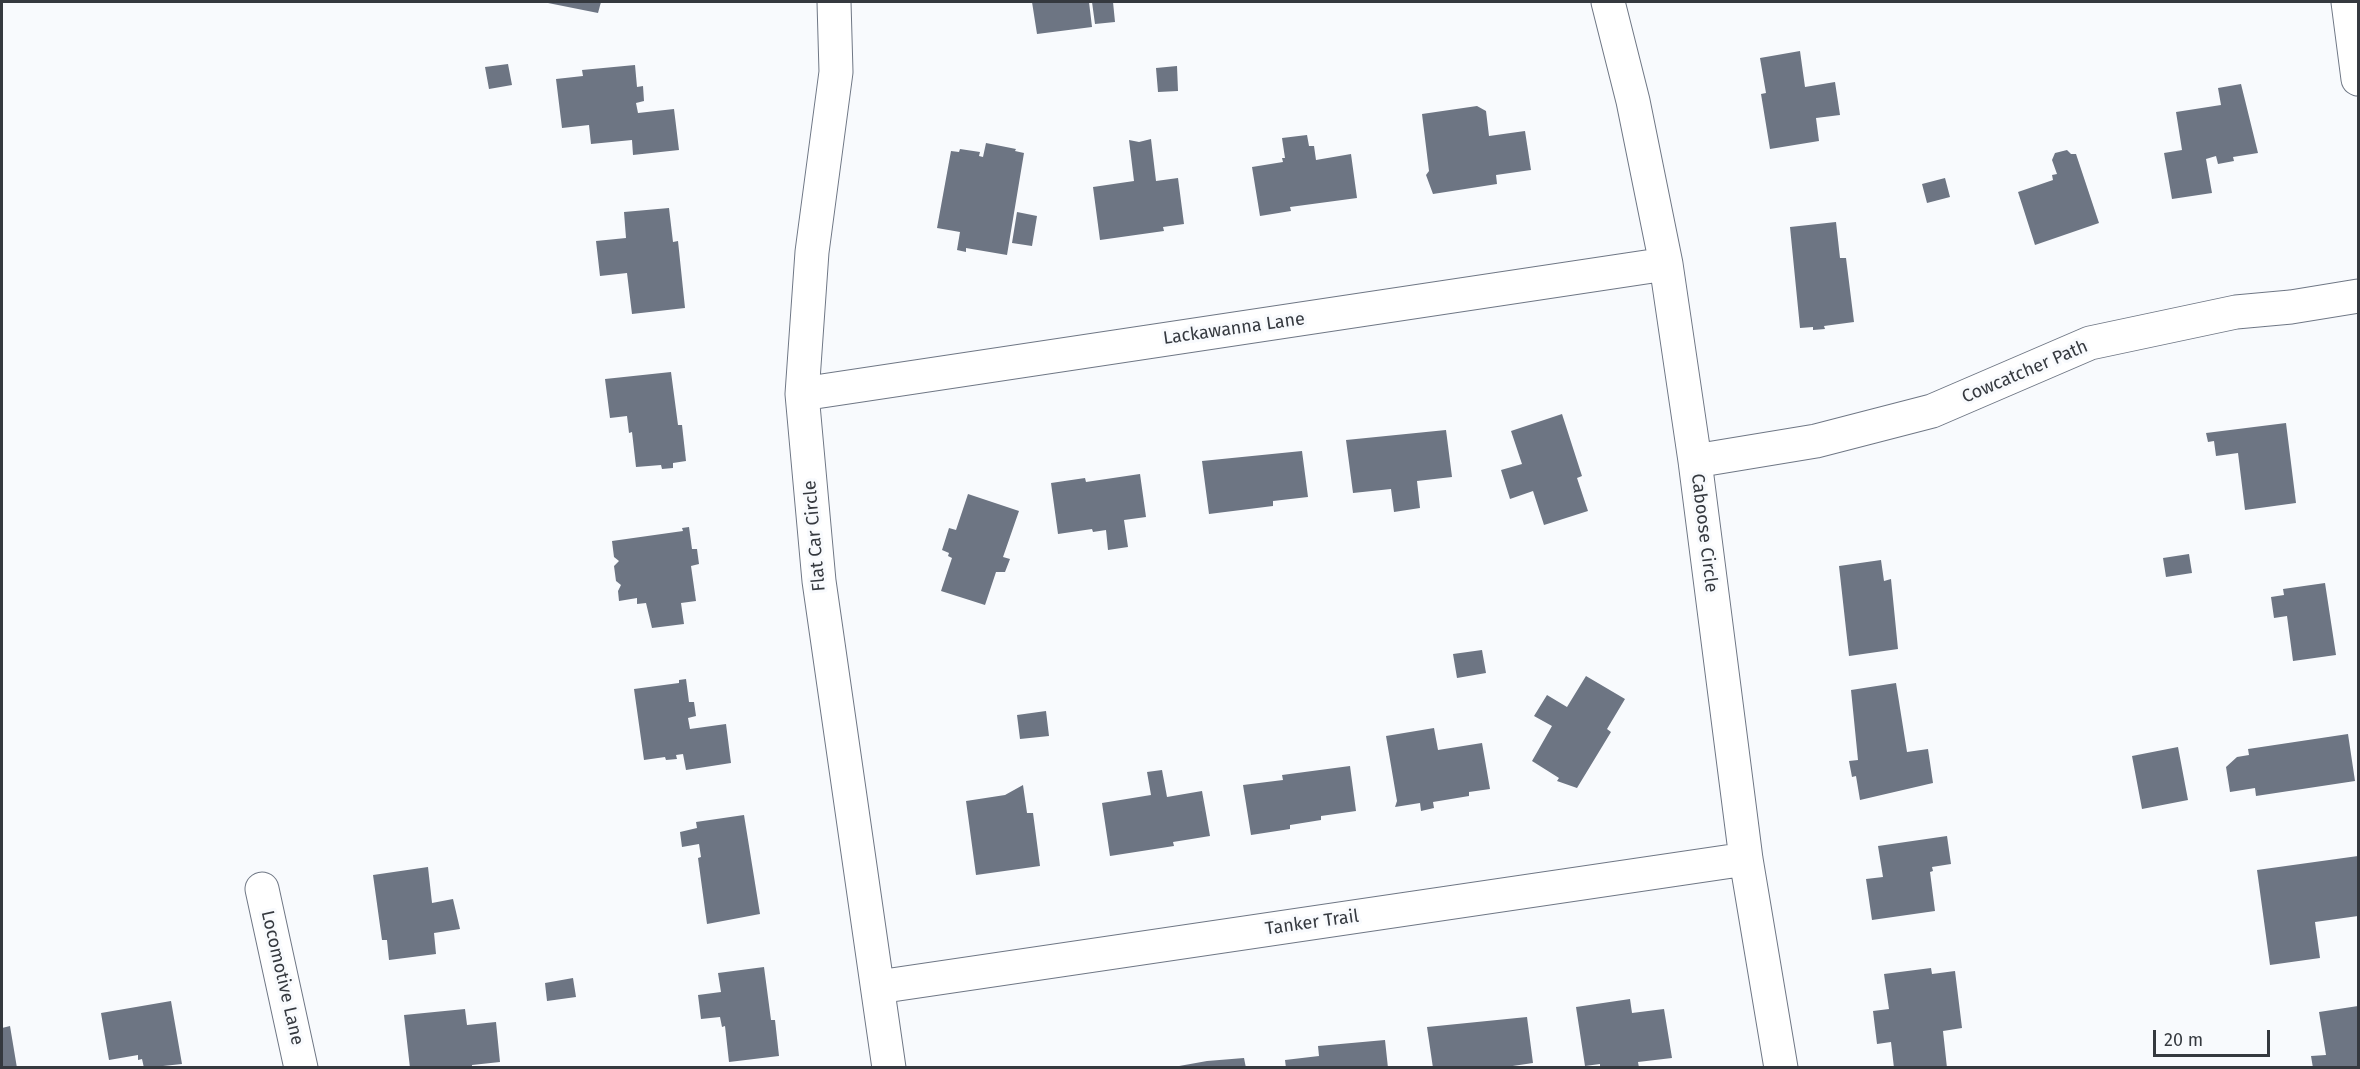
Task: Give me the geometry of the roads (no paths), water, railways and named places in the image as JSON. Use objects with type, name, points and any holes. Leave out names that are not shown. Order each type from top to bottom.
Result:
[{"type":"street","name":"Flat Car Circle","points":[[834,2],[836,72],[812,252],[802,393],[819,581],[889,1068]]},
{"type":"street","name":"Caboose Circle","points":[[1608,2],[1633,101],[1666,264],[1695,462],[1746,859],[1781,1068]]},
{"type":"street","points":[[2348,2],[2358,79]]},
{"type":"street","name":"Lackawanna Lane","points":[[802,393],[1666,264]]},
{"type":"street","name":"Cowcatcher Path","points":[[1695,462],[1816,441],[1932,411],[2090,343],[2236,312],[2291,307],[2358,296]]},
{"type":"street","name":"Tanker Trail","points":[[878,987],[1746,859]]},
{"type":"street","name":"Locomotive Lane","points":[[262,889],[301,1068]]}]
